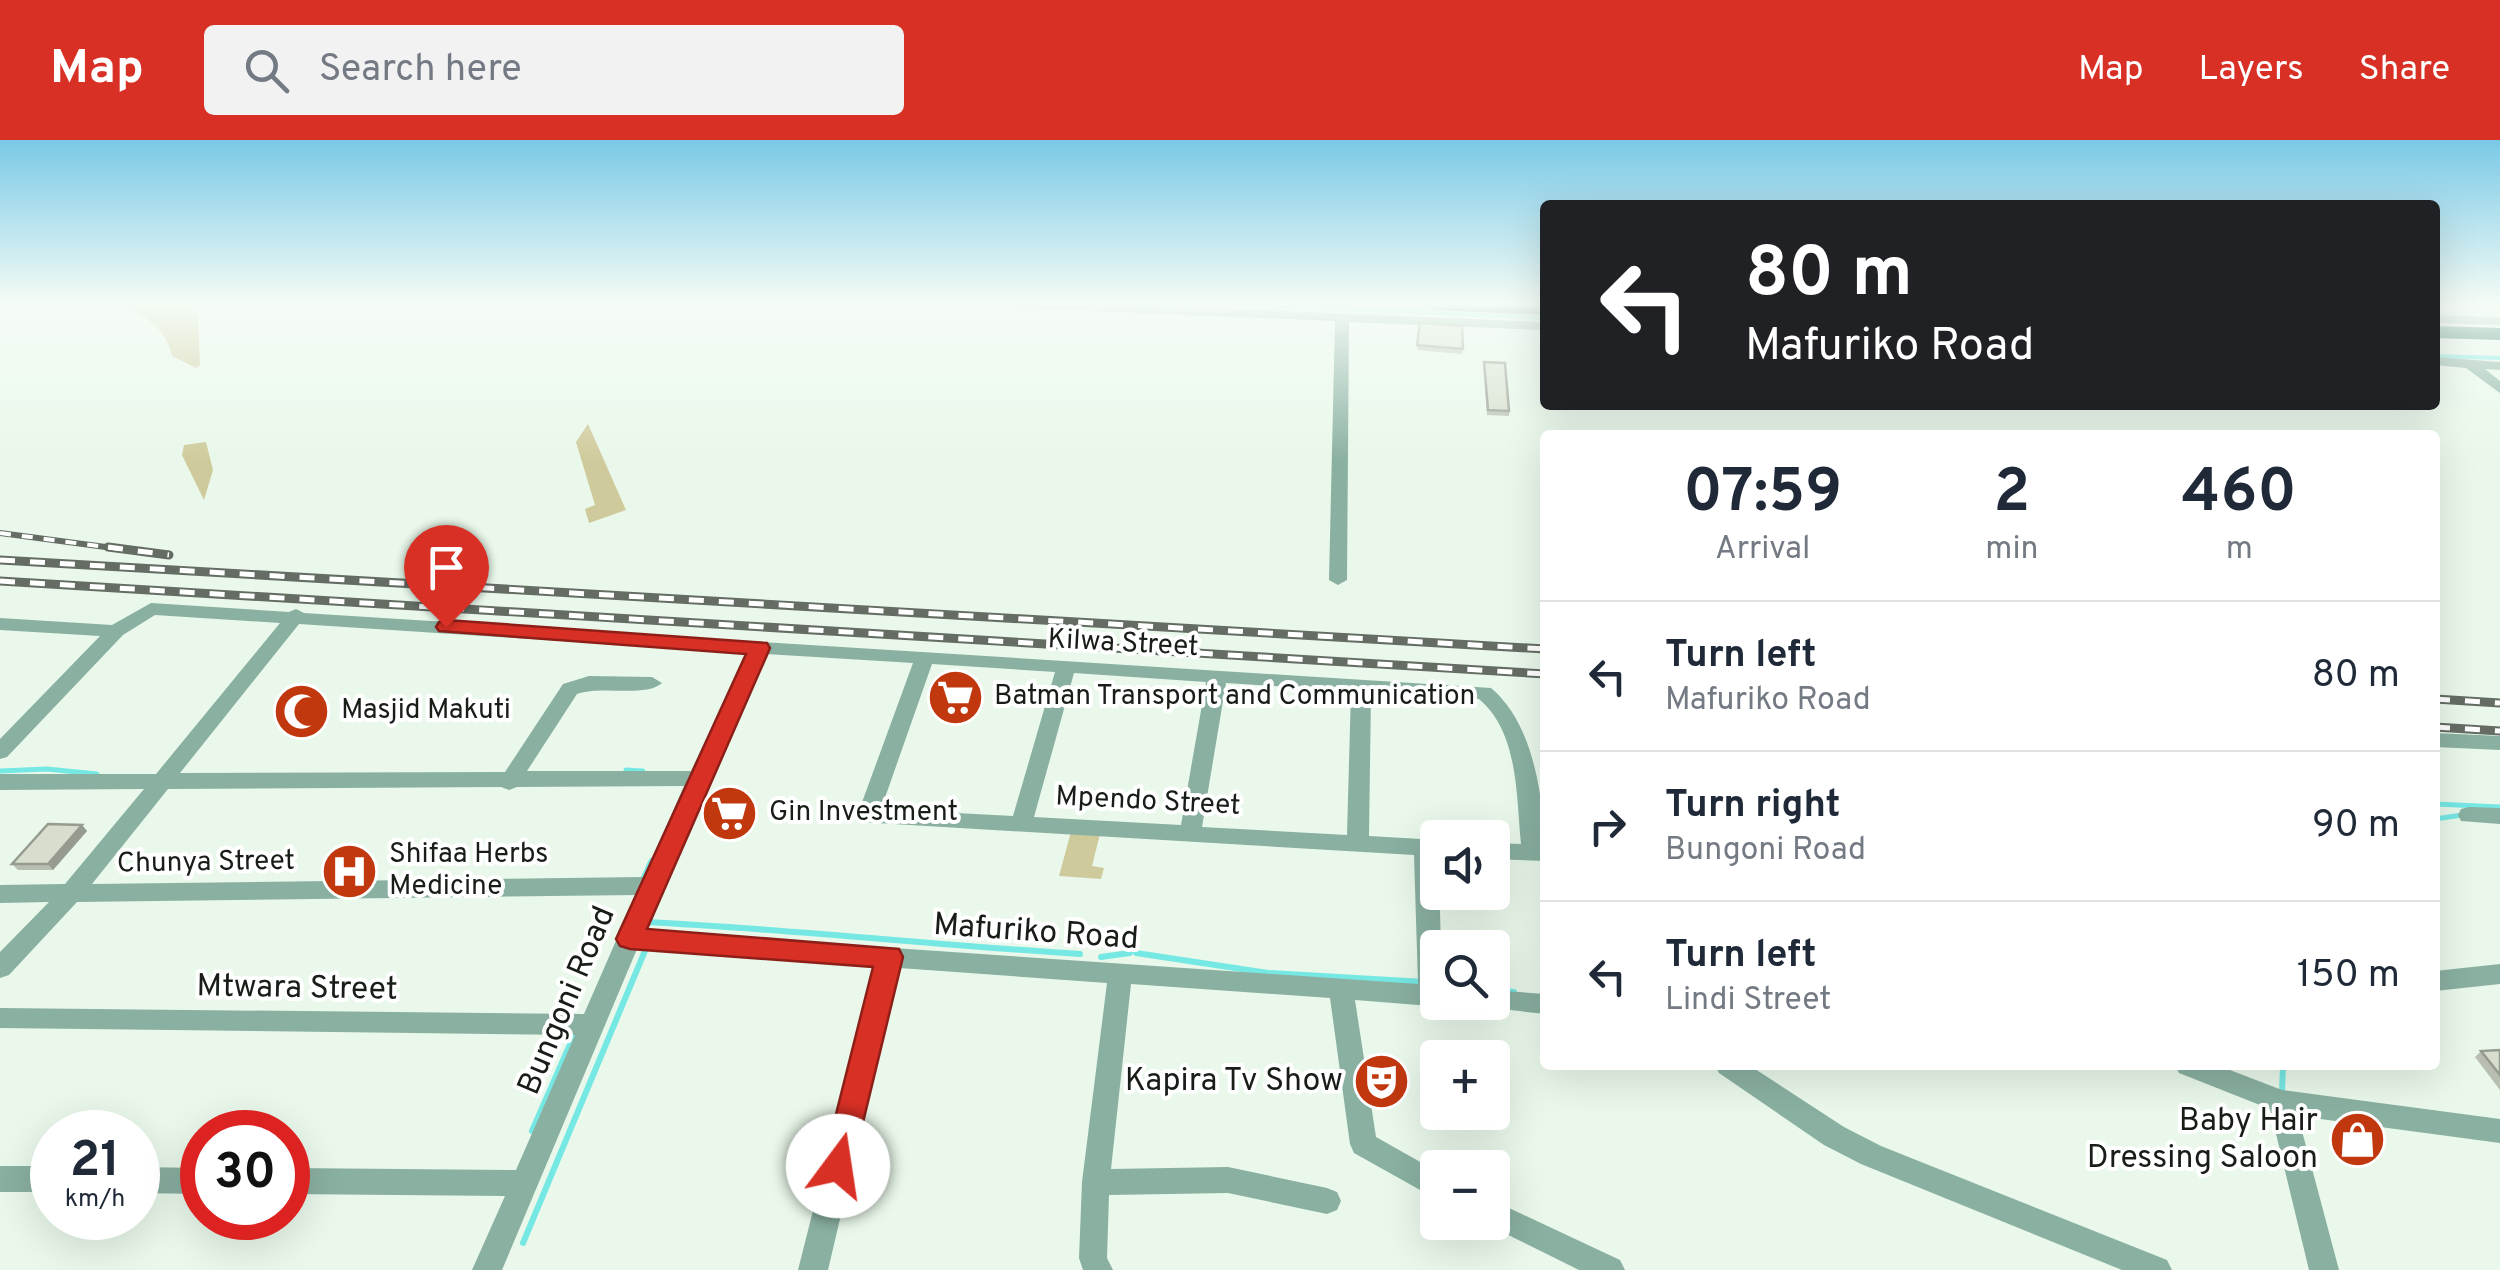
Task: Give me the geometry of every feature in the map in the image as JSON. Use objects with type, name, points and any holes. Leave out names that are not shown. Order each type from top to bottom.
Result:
[{"type":"street","points":[[1338,580],[1341,357]]},
{"type":"street","points":[[2440,361],[2500,366]]},
{"type":"street","points":[[2470,364],[2500,388]]},
{"type":"street","name":"Kilwa Street","points":[[116,631],[152,608],[1484,693],[1494,698],[1517,736],[1539,852]]},
{"type":"street","points":[[0,968],[69,896],[296,616]]},
{"type":"street","points":[[1,625],[116,631]]},
{"type":"street","points":[[0,752],[116,631]]},
{"type":"street","name":"Bungoni Road","points":[[487,1270],[698,778],[759,648]]},
{"type":"street","name":"Mpendo Street","points":[[924,660],[868,816],[1420,847]]},
{"type":"street","points":[[1021,824],[1066,668]]},
{"type":"street","points":[[1190,834],[1217,677]]},
{"type":"street","points":[[510,782],[570,688],[589,682],[652,684]]},
{"type":"street","points":[[1358,844],[1361,686]]},
{"type":"street","points":[[2440,740],[2500,744]]},
{"type":"street","points":[[0,782],[698,778]]},
{"type":"street","points":[[2469,816],[2500,816]]},
{"type":"street","points":[[1510,851],[1539,852]]},
{"type":"street","name":"Chunya Street","points":[[0,894],[652,886]]},
{"type":"street","name":"Mafuriko Road","points":[[630,939],[1420,995]]},
{"type":"street","points":[[813,1270],[889,957]]},
{"type":"street","points":[[1098,1270],[1093,1258],[1096,1182],[1120,974]]},
{"type":"street","points":[[2440,980],[2500,974]]},
{"type":"street","points":[[1341,992],[1364,1144],[1420,1177]]},
{"type":"street","points":[[1510,1001],[1540,1004]]},
{"type":"street","name":"Mtwara Street","points":[[0,1018],[594,1026]]},
{"type":"street","points":[[1735,1070],[1834,1136],[1870,1154],[2157,1270]]},
{"type":"street","points":[[2201,1070],[2284,1103],[2500,1132]]},
{"type":"street","points":[[2284,1103],[2324,1270]]},
{"type":"street","points":[[0,1179],[30,1179]]},
{"type":"street","points":[[1096,1182],[1228,1180],[1327,1201]]},
{"type":"street","points":[[310,1181],[526,1184]]},
{"type":"street","points":[[1510,1222],[1610,1270]]},
{"type":"shaded area","points":[[173,357],[200,357],[196,368]]},
{"type":"shaded area","points":[[588,424],[626,510],[589,523],[585,509],[595,505],[576,442]]},
{"type":"shaded area","points":[[206,442],[213,470],[204,500],[182,455],[184,445]]},
{"type":"shaded area","points":[[1072,828],[1101,830],[1092,866],[1104,868],[1101,879],[1059,876]]},
{"type":"building","points":[[1484,362],[1505,363],[1509,411],[1488,410]]},
{"type":"building","points":[[48,824],[82,825],[48,864],[12,864]]},
{"type":"building","points":[[2500,1050],[2500,1075],[2481,1051]]},
{"type":"waterway","points":[[2459,357],[2500,358]]},
{"type":"waterway","points":[[0,771],[47,769],[97,774]]},
{"type":"waterway","points":[[626,770],[643,771]]},
{"type":"waterway","points":[[2440,804],[2500,807]]},
{"type":"waterway","points":[[2440,818],[2462,815]]},
{"type":"waterway","points":[[650,865],[652,860]]},
{"type":"waterway","points":[[642,882],[651,862]]},
{"type":"waterway","points":[[644,922],[1080,954]]},
{"type":"waterway","points":[[523,1243],[647,946]]},
{"type":"waterway","points":[[1101,957],[1130,953]]},
{"type":"waterway","points":[[1136,953],[1268,973],[1420,982]]},
{"type":"waterway","points":[[1510,991],[1514,992]]},
{"type":"waterway","points":[[532,1131],[575,1033]]},
{"type":"waterway","points":[[2282,1092],[2283,1070]]},
{"type":"railway","points":[[0,533],[128,550]]},
{"type":"railway","points":[[108,547],[169,555]]},
{"type":"railway","points":[[0,560],[1540,649]]},
{"type":"railway","points":[[0,581],[1540,674]]},
{"type":"railway","points":[[2440,699],[2500,703]]},
{"type":"railway","points":[[2440,727],[2500,731]]},
{"type":"place","name":"Batman Transport and Communication","points":[[955,697]]},
{"type":"place","name":"Masjid Makuti","points":[[302,711]]},
{"type":"place","name":"Gin Investment","points":[[730,813]]},
{"type":"place","name":"Shifaa Herbs Medicine","points":[[350,871]]},
{"type":"place","name":"Kapira Tv Show","points":[[1382,1082]]},
{"type":"place","name":"Baby Hair Dressing Saloon","points":[[2357,1140]]},
{"type":"route","points":[[446,627],[759,648],[698,778],[630,939],[889,957],[838,1166]]}]
